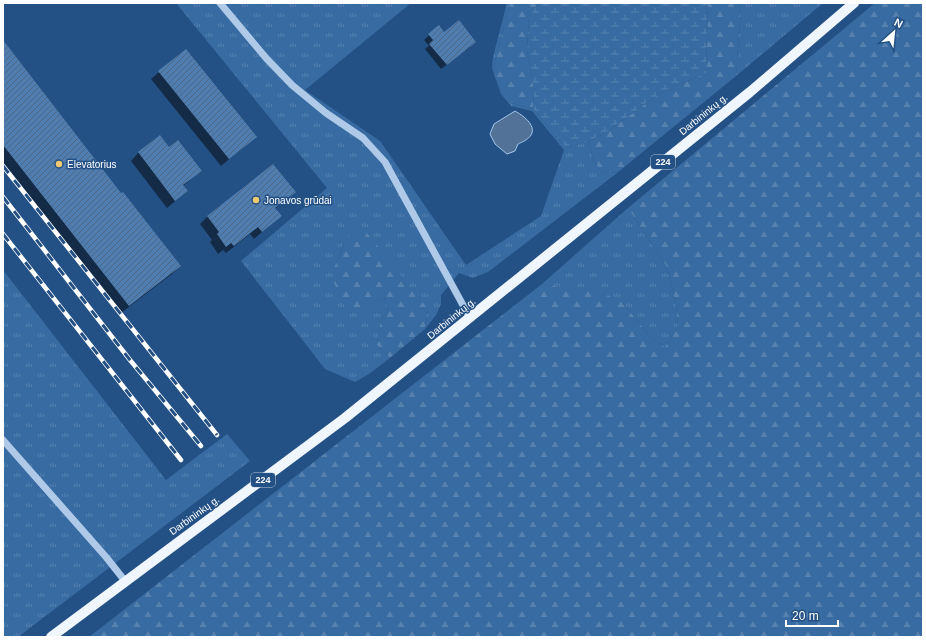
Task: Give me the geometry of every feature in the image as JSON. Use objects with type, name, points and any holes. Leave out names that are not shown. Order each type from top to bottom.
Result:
[{"type":"main road","name":"Darbininkų g.","points":[[51,637],[339,423],[750,92],[854,3]]},
{"type":"street","points":[[220,3],[266,58],[292,85],[326,113],[363,138],[385,162],[470,318]]},
{"type":"street","points":[[3,440],[106,557],[125,581]]},
{"type":"green space","points":[[176,3],[411,3],[305,90],[380,141],[466,265],[541,216],[564,150],[532,111],[511,106],[501,94],[492,68],[493,57],[507,3],[510,3],[493,69],[512,103],[533,109],[566,148],[589,141],[593,160],[602,172],[617,173],[488,272],[473,278],[459,273],[441,295],[441,304],[436,315],[425,329],[428,309],[345,240],[334,268],[334,283],[375,301],[384,298],[388,309],[380,323],[377,345],[390,358],[369,374],[355,382],[325,369],[241,261],[327,188]]},
{"type":"green space","points":[[510,3],[539,3],[529,16],[527,51],[534,90],[533,109],[512,103],[503,93],[493,69]]},
{"type":"green space","points":[[539,3],[708,3],[706,73],[660,93],[607,132],[589,141],[566,148],[533,109],[534,90],[527,51],[529,16]]},
{"type":"green space","points":[[708,3],[739,3],[741,8],[736,76],[617,173],[602,172],[593,160],[589,141],[607,132],[660,93],[706,73]]},
{"type":"green space","points":[[739,3],[823,3],[736,76],[741,8]]},
{"type":"green space","points":[[875,3],[923,3],[923,637],[89,637],[542,284],[560,287],[596,289],[624,304],[652,339],[665,347],[678,326],[676,304],[667,267],[628,208]]},
{"type":"green space","points":[[628,208],[667,267],[676,304],[678,326],[665,347],[652,339],[624,304],[560,287],[542,284]]},
{"type":"green space","points":[[363,228],[428,309],[425,329],[390,358],[377,345],[380,323],[388,309],[384,298],[375,301],[364,317],[345,307],[334,283],[334,268],[345,240],[354,229]]},
{"type":"green space","points":[[3,270],[166,480],[227,434],[250,461],[18,637],[3,637]]},
{"type":"shaded area","points":[[515,111],[528,121],[532,131],[531,135],[525,141],[518,144],[515,151],[507,154],[495,144],[490,134],[494,124]]},
{"type":"building","points":[[459,20],[476,42],[447,65],[429,44],[433,40],[428,34],[439,25],[444,32]]},
{"type":"building","name":"Elevatorius","points":[[3,40],[121,193],[123,192],[181,266],[129,306],[3,145]]},
{"type":"building","points":[[186,49],[257,137],[229,159],[158,71]]},
{"type":"building","points":[[160,135],[169,147],[178,140],[202,171],[183,185],[188,191],[175,201],[138,152]]},
{"type":"building","name":"Jonavos grūdai","points":[[273,164],[296,192],[275,208],[282,216],[262,232],[258,227],[234,246],[231,243],[226,247],[217,234],[219,232],[207,216]]},
{"type":"railway","points":[[3,166],[217,435]]},
{"type":"railway","points":[[3,197],[130,360],[201,446]]},
{"type":"railway","points":[[3,234],[181,460]]},
{"type":"place","name":"Elevatorius","points":[[59,164]]},
{"type":"place","name":"Jonavos grūdai","points":[[256,200]]}]
